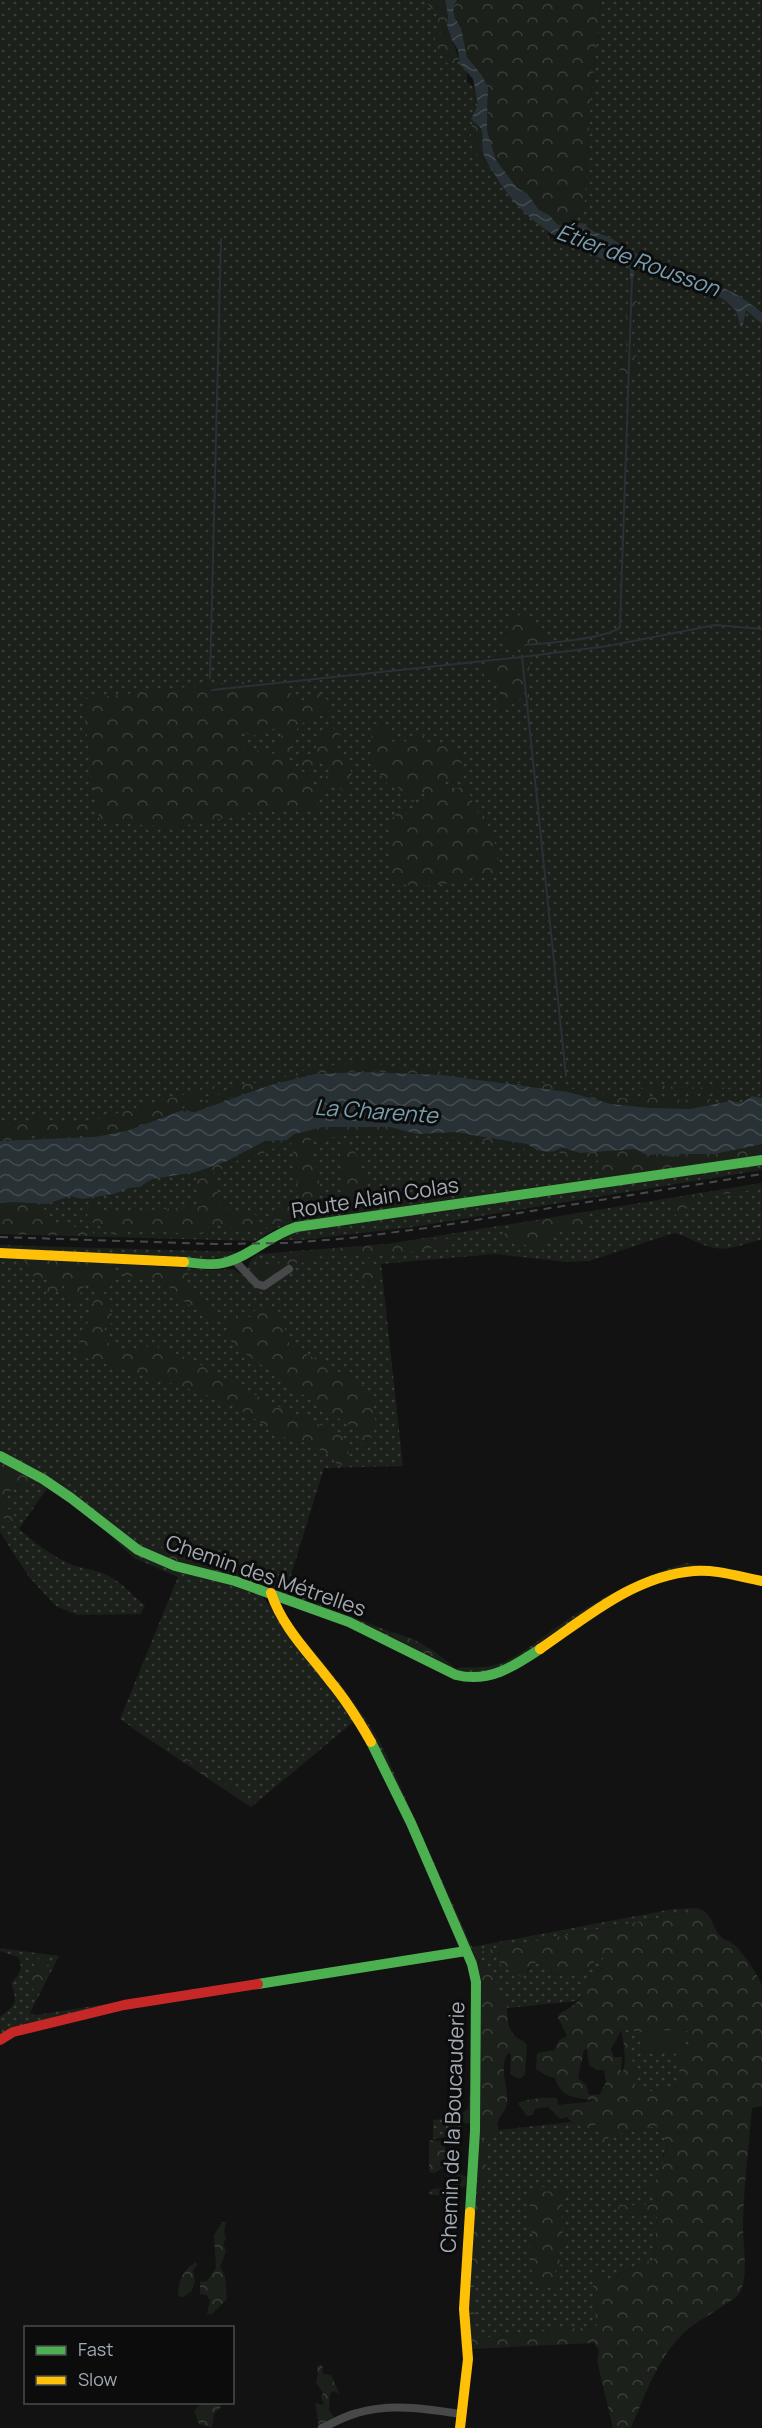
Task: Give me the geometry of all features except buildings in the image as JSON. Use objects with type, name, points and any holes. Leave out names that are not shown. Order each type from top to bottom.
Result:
[{"type":"street","name":"Route Alain Colas","points":[[0,1252],[220,1264],[234,1260],[276,1233],[296,1227],[762,1160]]},
{"type":"street","points":[[234,1260],[256,1284],[264,1286],[289,1269]]},
{"type":"street","name":"Chemin des Métrelles","points":[[0,1455],[71,1498],[138,1550],[176,1566],[235,1581],[349,1622],[456,1675],[468,1678],[487,1677],[518,1665],[597,1609],[654,1579],[694,1571],[718,1572],[762,1581]]},
{"type":"street","name":"Chemin de la Boucauderie","points":[[270,1593],[274,1608],[283,1623],[339,1691],[370,1741],[404,1810],[472,1964],[476,1982],[475,2131],[464,2309],[468,2359],[460,2428]]},
{"type":"street","points":[[0,2040],[13,2032],[124,2005],[466,1951]]},
{"type":"street","points":[[322,2428],[358,2413],[396,2407],[424,2408],[461,2414]]},
{"type":"green space","points":[[0,0],[432,0],[428,5],[438,12],[438,21],[452,65],[459,59],[467,72],[467,82],[473,87],[478,98],[471,130],[490,167],[490,180],[499,182],[519,205],[544,220],[550,239],[559,237],[564,225],[584,208],[591,96],[601,0],[762,0],[762,1154],[292,1223],[275,1229],[256,1241],[0,1234]]},
{"type":"green space","points":[[432,0],[445,0],[447,26],[459,59],[452,65],[447,63],[435,44],[435,38],[441,35],[438,27],[438,12],[432,10],[428,4]]},
{"type":"green space","points":[[457,0],[601,0],[591,96],[584,208],[564,225],[558,226],[549,215],[539,210],[527,193],[517,188],[496,161],[487,130],[488,96],[481,74],[467,57],[461,28],[455,18],[453,7]]},
{"type":"green space","points":[[473,121],[482,130],[483,152],[499,182],[490,180],[490,167],[475,153],[471,142]]},
{"type":"green space","points":[[630,279],[633,279],[637,290],[632,327],[633,344],[638,361],[631,381],[627,380],[617,367],[627,351],[625,333]]},
{"type":"green space","points":[[521,614],[531,620],[535,629],[546,633],[550,640],[546,645],[521,648],[511,645],[504,634],[511,620]]},
{"type":"green space","points":[[528,654],[531,659],[529,700],[522,689],[519,702],[504,707],[496,706],[502,691],[495,681],[484,676],[484,665],[490,657]]},
{"type":"green space","points":[[241,681],[253,686],[279,682],[301,703],[316,691],[329,701],[331,705],[327,714],[307,719],[297,729],[292,753],[282,755],[278,749],[283,733],[277,727],[257,737],[252,733],[237,734],[245,748],[276,754],[311,777],[317,792],[318,808],[246,813],[171,827],[100,822],[91,772],[83,699]]},
{"type":"green space","points":[[376,723],[390,733],[391,741],[395,742],[400,738],[406,742],[414,735],[425,735],[428,747],[432,743],[440,743],[460,754],[462,762],[460,766],[464,768],[464,774],[458,778],[444,780],[443,790],[467,786],[476,812],[483,814],[493,837],[498,856],[496,872],[484,878],[477,876],[447,884],[411,886],[393,881],[389,841],[391,821],[397,813],[406,808],[406,816],[412,818],[427,791],[416,795],[414,802],[407,800],[406,792],[386,783],[377,767],[372,748],[371,739]]},
{"type":"green space","points":[[331,726],[340,735],[342,741],[334,749],[337,757],[347,760],[352,774],[347,798],[343,797],[339,786],[328,783],[320,792],[318,789],[330,773],[331,765],[321,763],[305,770],[299,766],[298,759],[308,754],[315,754],[320,731]]},
{"type":"green space","points":[[368,1062],[409,1070],[435,1067],[441,1075],[362,1071],[315,1074],[254,1089],[195,1112],[189,1112],[186,1109],[240,1085],[275,1080],[314,1067]]},
{"type":"green space","points":[[532,1081],[574,1089],[589,1095],[596,1093],[639,1101],[653,1097],[670,1100],[714,1099],[719,1103],[690,1109],[649,1108],[611,1104],[568,1092],[517,1085]]},
{"type":"green space","points":[[649,1084],[682,1088],[721,1087],[732,1090],[660,1092],[638,1090]]},
{"type":"green space","points":[[214,1086],[219,1088],[191,1102],[178,1112],[127,1131],[95,1137],[74,1135],[68,1138],[51,1139],[32,1135],[22,1140],[0,1141],[0,1124],[29,1124],[38,1115],[52,1123],[79,1124]]},
{"type":"green space","points":[[323,1127],[390,1127],[417,1134],[414,1137],[410,1134],[407,1136],[396,1133],[388,1136],[371,1133],[310,1140],[319,1181],[318,1216],[306,1223],[295,1224],[280,1221],[273,1227],[264,1226],[277,1215],[279,1208],[298,1203],[301,1194],[297,1184],[292,1144],[287,1140],[294,1134]]},
{"type":"green space","points":[[455,1132],[527,1144],[533,1148],[527,1153],[524,1148],[503,1148],[474,1138],[430,1137],[427,1133]]},
{"type":"green space","points":[[284,1140],[269,1151],[237,1161],[214,1172],[213,1177],[220,1203],[233,1215],[245,1210],[256,1215],[260,1225],[255,1232],[209,1224],[206,1232],[192,1235],[138,1227],[124,1234],[114,1235],[87,1219],[88,1206],[95,1201],[103,1210],[138,1211],[203,1206],[196,1186],[196,1172],[227,1161],[265,1141]]},
{"type":"green space","points":[[762,1144],[762,1157],[675,1167],[672,1171],[609,1179],[598,1178],[599,1161],[567,1157],[557,1151],[562,1147],[580,1153],[635,1149],[647,1155],[660,1154],[672,1162],[673,1157],[681,1154],[714,1154]]},
{"type":"green space","points":[[345,1145],[353,1149],[358,1158],[373,1211],[357,1214],[348,1202],[340,1154]]},
{"type":"green space","points":[[762,1165],[762,1170],[413,1227],[301,1240],[273,1240],[292,1231]]},
{"type":"green space","points":[[762,1183],[762,1239],[732,1248],[710,1247],[674,1233],[589,1261],[567,1262],[494,1254],[381,1264],[403,1466],[324,1468],[287,1588],[292,1593],[391,1632],[388,1633],[405,1645],[212,1571],[159,1556],[133,1542],[0,1450],[0,1257],[213,1270],[233,1269],[245,1277],[250,1261],[258,1254],[388,1244]]},
{"type":"green space","points":[[762,1183],[762,1189],[709,1196],[670,1218],[674,1200],[683,1196]]},
{"type":"green space","points":[[0,1203],[39,1205],[47,1211],[55,1224],[91,1229],[94,1234],[90,1236],[0,1234]]},
{"type":"green space","points":[[582,1212],[593,1219],[581,1230],[554,1233],[541,1249],[501,1239],[510,1226]]},
{"type":"green space","points":[[420,1239],[456,1239],[456,1244],[383,1254],[372,1258],[347,1253],[317,1257],[305,1264],[300,1261],[264,1286],[245,1277],[249,1270],[276,1265],[298,1251],[388,1244]]},
{"type":"green space","points":[[0,1245],[240,1252],[225,1258],[198,1260],[0,1249]]},
{"type":"green space","points":[[25,1259],[107,1263],[112,1266],[113,1280],[105,1282],[104,1298],[108,1301],[116,1321],[105,1326],[104,1339],[118,1349],[128,1352],[144,1346],[160,1350],[156,1340],[158,1335],[172,1352],[346,1439],[349,1466],[338,1465],[326,1453],[309,1443],[291,1441],[235,1407],[199,1392],[77,1355],[82,1330],[92,1317],[95,1287],[93,1282],[85,1285],[74,1304],[66,1293],[64,1285],[53,1294],[46,1292],[49,1279],[33,1276],[22,1269]]},
{"type":"green space","points":[[122,1264],[180,1268],[189,1274],[185,1284],[229,1322],[238,1316],[250,1317],[257,1308],[278,1311],[286,1320],[284,1337],[293,1347],[365,1386],[375,1418],[373,1434],[369,1440],[363,1445],[356,1429],[323,1409],[232,1344],[227,1326],[187,1304],[161,1279],[124,1276],[117,1266]]},
{"type":"green space","points":[[377,1265],[381,1284],[378,1286],[357,1280],[353,1272]]},
{"type":"green space","points":[[0,1459],[48,1487],[19,1529],[58,1558],[114,1579],[145,1605],[141,1614],[77,1615],[56,1606],[29,1577],[0,1532]]},
{"type":"green space","points":[[0,1459],[48,1487],[46,1490],[33,1483],[7,1492],[4,1502],[6,1508],[16,1512],[12,1519],[19,1528],[0,1516]]},
{"type":"green space","points":[[108,1534],[136,1553],[225,1581],[262,1596],[357,1719],[251,1807],[120,1719],[178,1577],[134,1558]]},
{"type":"green space","points":[[158,1544],[178,1556],[201,1557],[212,1565],[232,1573],[212,1571],[159,1556],[155,1554]]},
{"type":"green space","points":[[686,1563],[725,1569],[670,1570],[519,1661],[488,1674],[460,1673],[452,1669],[501,1663],[519,1654],[595,1603],[640,1580]]},
{"type":"green space","points":[[278,1608],[347,1692],[383,1748],[472,1947],[673,1909],[695,1908],[685,1913],[477,1952],[474,1955],[379,1749]]},
{"type":"green space","points":[[391,1632],[425,1645],[454,1667],[452,1669],[422,1657],[387,1633]]},
{"type":"green space","points":[[129,1726],[143,1731],[251,1801],[257,1801],[251,1807]]},
{"type":"green space","points":[[695,1908],[705,1912],[721,1937],[737,1947],[745,1957],[762,1986],[762,2106],[752,2108],[745,2179],[744,2278],[736,2297],[687,2330],[668,2351],[660,2363],[631,2428],[613,2428],[597,2361],[599,2350],[594,2343],[472,2349],[469,2296],[473,2200],[477,2198],[478,2148],[480,2141],[484,2141],[488,2150],[482,2191],[479,2246],[482,2256],[474,2277],[478,2338],[597,2326],[593,2291],[595,2275],[592,2268],[602,2263],[601,2281],[612,2284],[623,2271],[640,2267],[640,2259],[648,2257],[649,2267],[653,2267],[657,2217],[654,2214],[620,2215],[618,2209],[620,2204],[628,2206],[656,2204],[657,2195],[649,2191],[647,2184],[658,2181],[668,2147],[656,2126],[609,2136],[604,2147],[601,2142],[594,2142],[594,2136],[601,2132],[598,2122],[592,2129],[581,2126],[567,2117],[560,2119],[548,2107],[535,2109],[533,2115],[526,2116],[518,2103],[547,2098],[557,2098],[558,2105],[594,2101],[565,2094],[555,2078],[536,2069],[537,2053],[554,2050],[559,2040],[567,2036],[558,2018],[559,2014],[583,1996],[585,1983],[602,1969],[603,1956],[596,1957],[584,1972],[572,1976],[553,1974],[545,1959],[532,1964],[522,1977],[509,1968],[501,1966],[500,1953],[482,1954],[477,1966],[474,1955],[477,1952],[685,1913]],"holes":[[[622,2029],[640,2032],[683,2030],[689,2032],[690,2047],[674,2056],[680,2066],[678,2087],[647,2092],[634,2087],[636,2080],[629,2035],[625,2035],[624,2039],[623,2071],[621,2071],[622,2057],[614,2057],[611,2049]],[[587,2049],[589,2065],[597,2070],[604,2070],[606,2082],[600,2094],[589,2095],[586,2085],[578,2078],[584,2050]]]},
{"type":"green space","points":[[0,1948],[59,1956],[30,2013],[36,2015],[131,2000],[0,2037],[0,2017],[14,2003],[11,1983],[21,1965],[18,1957],[0,1951]]},
{"type":"green space","points":[[497,1953],[527,1972],[532,1964],[545,1959],[553,1974],[565,1976],[584,1972],[596,1957],[603,1956],[603,1963],[599,1972],[588,1983],[583,1996],[576,2001],[507,2008],[506,2003],[493,1992],[488,1966],[477,1969],[482,1954]]},
{"type":"green space","points":[[43,1956],[49,1966],[45,1979],[36,1991],[30,1987],[26,1978],[37,1960]]},
{"type":"green space","points":[[480,1966],[488,1966],[498,1987],[494,1992],[506,2003],[510,2028],[515,2036],[527,2045],[525,2075],[519,2079],[510,2074],[511,2055],[508,2053],[505,2059],[507,2104],[499,2118],[498,2130],[491,2136],[479,2133],[473,2121],[467,2124],[455,2119],[452,2129],[443,2121],[443,2115],[461,2114],[468,2109],[472,2079],[477,1969]]},
{"type":"green space","points":[[621,2029],[640,2032],[683,2030],[690,2032],[690,2047],[685,2050],[678,2087],[647,2092],[632,2086]]},
{"type":"green space","points":[[683,2030],[685,2050],[641,2053],[640,2032]]},
{"type":"green space","points":[[443,2119],[452,2128],[455,2119],[462,2121],[461,2135],[433,2139],[433,2120]]},
{"type":"green space","points":[[570,2122],[592,2129],[598,2122],[601,2132],[594,2142],[601,2142],[609,2136],[656,2126],[662,2133],[668,2147],[663,2154],[663,2170],[658,2181],[656,2204],[628,2206],[621,2204],[621,2215],[655,2214],[657,2217],[653,2267],[649,2267],[640,2259],[640,2268],[623,2271],[612,2284],[601,2281],[595,2275],[597,2326],[472,2339],[468,2323],[477,2129],[491,2136],[498,2130]]},
{"type":"green space","points":[[429,2140],[442,2141],[448,2157],[443,2168],[434,2173],[429,2172]]},
{"type":"green space","points":[[457,2173],[467,2177],[465,2186],[446,2196],[428,2194],[432,2189],[447,2188],[450,2182],[446,2174]]},
{"type":"green space","points":[[544,2186],[546,2192],[560,2190],[564,2192],[561,2199],[563,2248],[558,2252],[559,2260],[564,2263],[558,2266],[554,2274],[558,2277],[557,2286],[540,2286],[532,2275],[530,2244],[536,2237],[530,2230],[530,2192],[538,2191]]},
{"type":"green space","points":[[222,2222],[226,2222],[224,2233],[226,2238],[223,2244],[226,2251],[220,2267],[225,2276],[227,2299],[212,2314],[207,2314],[210,2300],[206,2295],[200,2294],[200,2282],[207,2281],[216,2268],[214,2235]]},
{"type":"green space","points":[[196,2262],[197,2266],[193,2270],[195,2282],[191,2292],[183,2297],[178,2296],[182,2276]]},
{"type":"green space","points":[[322,2364],[323,2374],[331,2375],[340,2395],[334,2391],[330,2394],[329,2410],[335,2419],[319,2427],[315,2403],[324,2405],[321,2397],[323,2393],[316,2382],[317,2366]]},
{"type":"green space","points":[[200,2404],[221,2404],[214,2414],[212,2428],[199,2424],[194,2411]]},
{"type":"water","name":"Étier de Rousson","points":[[445,0],[457,0],[453,7],[455,18],[461,28],[467,57],[488,87],[487,130],[496,160],[517,188],[527,193],[539,210],[549,215],[558,225],[583,223],[586,227],[650,260],[726,289],[762,313],[762,324],[746,310],[742,328],[736,311],[717,295],[639,265],[635,267],[633,279],[630,279],[628,264],[605,260],[587,253],[554,235],[525,213],[501,185],[484,156],[481,129],[471,119],[478,105],[473,79],[460,64],[458,50],[447,26]]},
{"type":"water","name":"La Charente","points":[[364,1072],[441,1075],[568,1092],[611,1104],[649,1108],[690,1109],[731,1101],[742,1103],[752,1096],[762,1098],[762,1144],[714,1154],[681,1154],[673,1157],[660,1154],[647,1155],[635,1149],[580,1153],[562,1147],[558,1150],[544,1152],[527,1144],[455,1132],[417,1134],[390,1127],[323,1127],[294,1134],[287,1140],[265,1141],[227,1161],[196,1172],[152,1179],[139,1187],[113,1194],[82,1199],[70,1196],[47,1204],[0,1203],[0,1141],[95,1137],[127,1131],[183,1110],[184,1112],[186,1109],[189,1112],[195,1112],[271,1085],[315,1074]]},
{"type":"waterway","points":[[210,678],[221,239]]},
{"type":"waterway","name":"Étier de Rousson","points":[[525,645],[590,637],[614,631],[620,627],[632,278]]},
{"type":"waterway","points":[[212,690],[608,646],[715,625],[762,629]]},
{"type":"waterway","points":[[522,656],[566,1076]]},
{"type":"railway","points":[[0,1237],[215,1244],[288,1243],[351,1238],[762,1174]]},
{"type":"traffic: fast","points":[[184,1262],[214,1264],[233,1260],[296,1227],[762,1160]]},
{"type":"traffic: fast","points":[[0,1456],[43,1479],[71,1498],[138,1550],[175,1566],[235,1581],[349,1622],[456,1675],[479,1677],[500,1672],[540,1649]]},
{"type":"traffic: fast","points":[[371,1742],[411,1823],[472,1964],[476,1982],[475,2131],[470,2212]]},
{"type":"traffic: fast","points":[[258,1984],[466,1951]]},
{"type":"traffic: slow","points":[[0,1253],[184,1262]]},
{"type":"traffic: slow","points":[[540,1649],[631,1589],[672,1574],[694,1571],[719,1572],[762,1581]]},
{"type":"traffic: slow","points":[[271,1593],[289,1629],[357,1718],[371,1742]]},
{"type":"traffic: slow","points":[[460,2428],[468,2359],[464,2309],[470,2212]]},
{"type":"traffic: jam","points":[[0,2040],[13,2032],[124,2005],[258,1984]]}]
